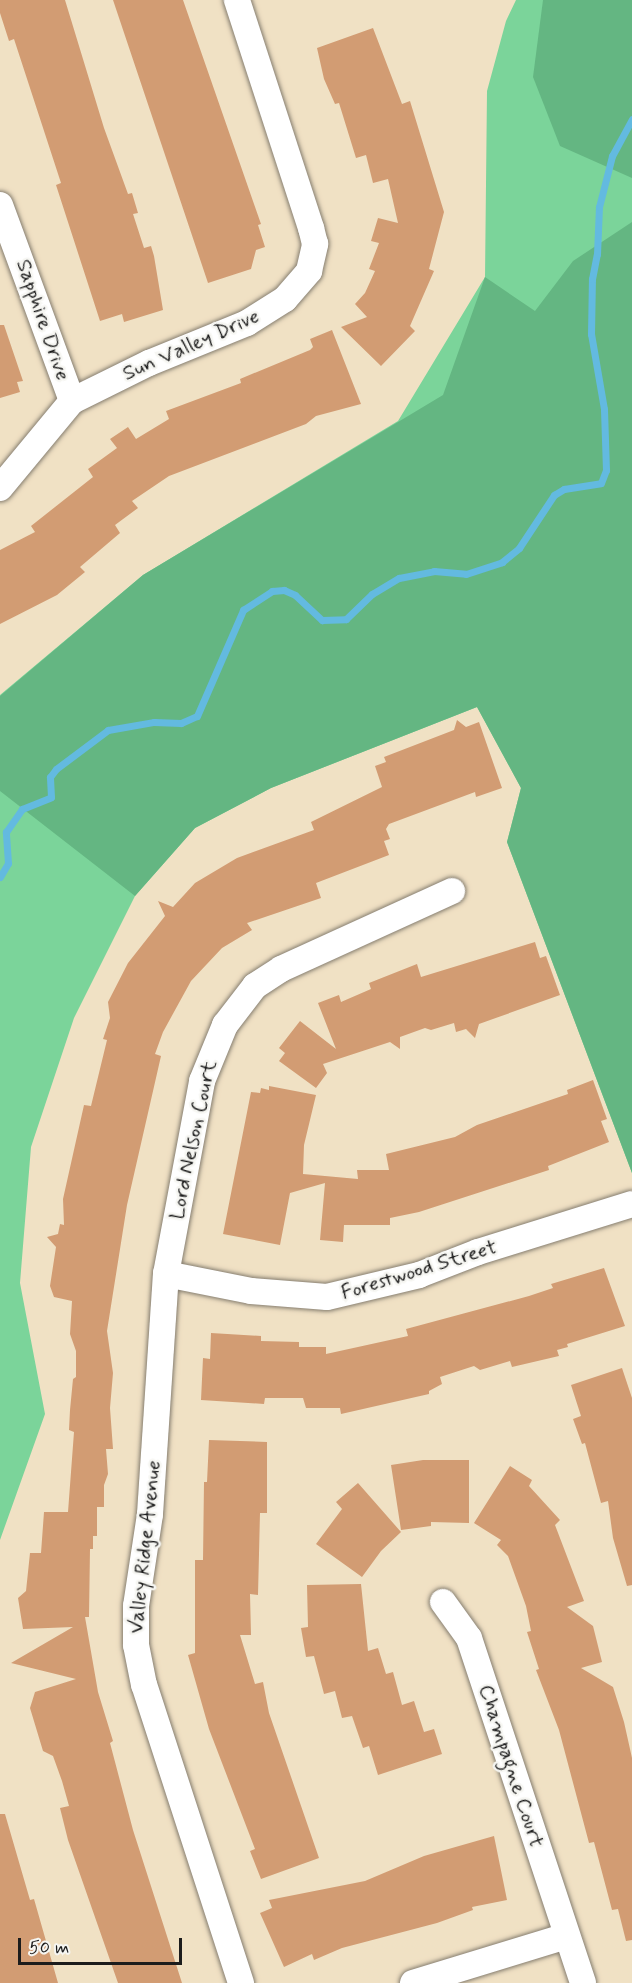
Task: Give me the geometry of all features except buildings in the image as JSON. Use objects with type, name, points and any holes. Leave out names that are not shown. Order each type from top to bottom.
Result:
[{"type":"street","name":"Sun Valley Drive","points":[[0,488],[72,401],[149,363],[247,323],[285,299],[309,271],[315,244],[311,228],[237,0]]},
{"type":"street","name":"Sapphire Drive","points":[[0,205],[72,401]]},
{"type":"street","name":"Lord Nelson Court","points":[[166,1274],[202,1081],[212,1051],[238,1005],[255,986],[281,969],[452,891]]},
{"type":"street","name":"Forestwood Street","points":[[166,1274],[251,1291],[327,1298],[419,1275],[478,1252],[632,1205]]},
{"type":"street","name":"Valley Ridge Avenue","points":[[166,1274],[150,1514],[136,1606],[135,1645],[144,1685],[241,1983]]},
{"type":"street","name":"Champagne Court","points":[[443,1602],[470,1638],[583,1983]]},
{"type":"street","points":[[413,1983],[567,1936]]},
{"type":"green space","points":[[516,0],[632,0],[632,1173],[507,842],[521,788],[477,707],[271,788],[195,828],[135,896],[74,1018],[31,1147],[20,1283],[45,1414],[0,1540],[0,695],[143,575],[398,421],[485,277],[487,91],[506,21]]},
{"type":"green space","points":[[543,0],[632,0],[632,178],[560,146],[533,77]]},
{"type":"green space","points":[[632,222],[632,1173],[507,842],[521,788],[477,707],[271,788],[195,828],[135,896],[0,791],[0,696],[143,575],[443,395],[485,277],[535,311],[573,261]]},
{"type":"waterway","points":[[0,877],[8,863],[6,832],[22,809],[51,797],[50,777],[56,769],[108,730],[154,722],[181,723],[197,716],[243,610],[272,591],[284,590],[295,595],[322,620],[346,619],[372,594],[399,578],[434,571],[466,574],[502,562],[519,548],[554,495],[564,489],[601,483],[606,470],[604,409],[591,334],[592,279],[597,254],[599,207],[612,156],[632,119]]}]
